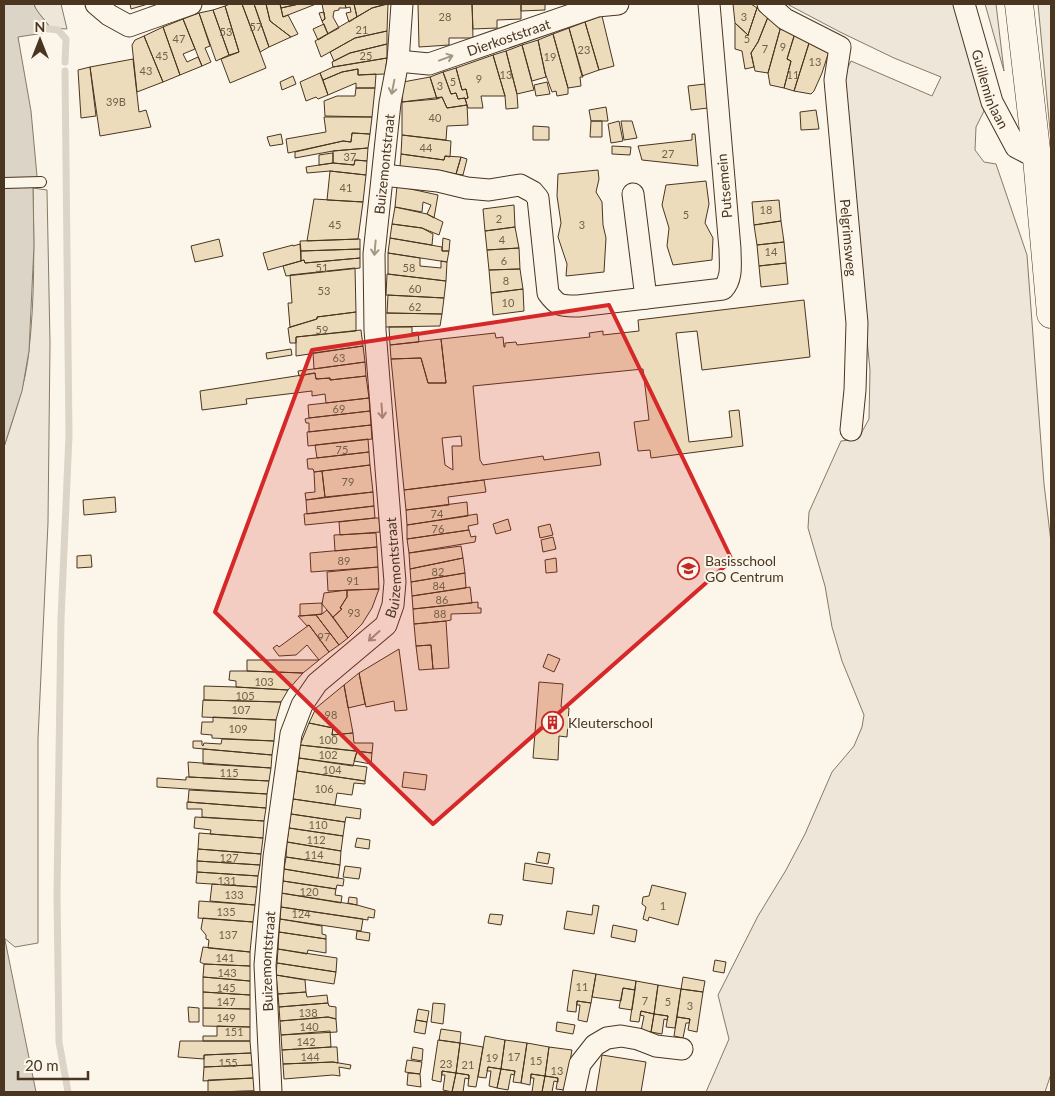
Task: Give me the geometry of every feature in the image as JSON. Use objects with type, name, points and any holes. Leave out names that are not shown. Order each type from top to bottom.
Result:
[{"type":"main road","name":"Guilleminlaan","points":[[1019,4],[1037,158],[1051,314]]},
{"type":"street","points":[[96,4],[108,15],[130,26],[191,4]]},
{"type":"street","name":"Buizemontstraat","points":[[271,1092],[264,965],[274,857],[291,734],[302,705],[317,683],[386,625],[393,605],[395,582],[375,330],[374,254],[390,103],[398,61],[402,4]]},
{"type":"street","name":"Dierkoststraat","points":[[398,61],[429,64],[597,6],[618,4]]},
{"type":"street","name":"Putsemein","points":[[383,175],[438,181],[489,190],[520,185],[533,192],[538,198],[548,292],[554,302],[562,306],[578,306],[723,289],[727,284],[730,274],[729,240],[709,4]]},
{"type":"street","name":"Pelgrimsweg","points":[[768,4],[786,19],[840,47],[835,80],[857,323],[855,390],[851,430]]},
{"type":"street","name":"Guilleminlaan","points":[[964,4],[992,102],[1016,147],[1037,158]]},
{"type":"street","points":[[633,194],[646,298]]},
{"type":"street","points":[[574,1092],[580,1064],[594,1045],[607,1038],[621,1036],[638,1039],[659,1055],[682,1049]]},
{"type":"lane","points":[[4,183],[41,182]]},
{"type":"highlighted area","points":[[609,305],[732,560],[433,824],[215,612],[312,350]]},
{"type":"shaded area","points":[[4,4],[34,4],[50,28],[44,33],[18,37],[31,111],[37,176],[33,188],[34,246],[29,351],[22,391],[4,447]]},
{"type":"shaded area","points":[[34,4],[61,4],[67,29],[50,28],[36,10]]},
{"type":"shaded area","points":[[787,4],[954,4],[972,58],[984,111],[976,127],[975,150],[984,162],[996,164],[1027,255],[1044,484],[1051,542],[1051,1074],[1045,1092],[706,1092],[729,1039],[718,995],[758,916],[805,834],[832,772],[854,746],[862,727],[864,715],[842,661],[832,627],[825,586],[808,528],[809,512],[841,441],[858,439],[869,419],[870,370],[843,101],[844,75],[851,61],[932,96],[941,77],[894,58]]},
{"type":"shaded area","points":[[985,4],[996,4],[1004,71]]},
{"type":"shaded area","points":[[1038,4],[1051,4],[1051,141]]},
{"type":"shaded area","points":[[33,188],[47,190],[50,343],[48,523],[38,739],[38,943],[15,947],[4,938],[4,447],[16,411],[29,350],[33,290]]},
{"type":"shaded area","points":[[4,935],[36,1092],[4,1092]]},
{"type":"building","points":[[130,4],[148,4],[131,9]]},
{"type":"building","points":[[242,4],[266,68],[230,83],[221,59],[239,52],[225,6]]},
{"type":"building","points":[[242,4],[254,4],[269,47],[260,52]]},
{"type":"building","points":[[254,4],[266,4],[270,21],[291,37],[269,47]]},
{"type":"building","points":[[266,4],[280,4],[283,17],[288,15],[298,34],[291,37],[270,21]]},
{"type":"building","points":[[280,4],[299,4],[281,8]]},
{"type":"building","points":[[299,4],[316,4],[283,17],[281,8]]},
{"type":"building","points":[[322,4],[345,4],[346,8],[339,8],[339,10],[334,11],[333,17],[339,28],[328,34],[322,21],[325,19]]},
{"type":"building","points":[[345,4],[354,4],[357,17],[349,22],[346,13],[351,12],[350,7],[346,8]]},
{"type":"building","points":[[354,4],[386,4],[372,8],[357,17]]},
{"type":"building","points":[[388,4],[387,31],[355,38],[321,57],[315,41],[372,8]]},
{"type":"building","points":[[418,4],[472,4],[473,38],[449,38],[449,45],[419,47]]},
{"type":"building","points":[[472,4],[521,4],[521,19],[497,20],[497,28],[473,29]]},
{"type":"building","points":[[521,4],[545,4],[545,10],[521,11]]},
{"type":"building","points":[[733,4],[751,4],[757,8],[748,35],[735,23]]},
{"type":"building","points":[[225,6],[239,52],[229,55],[213,10]]},
{"type":"building","points":[[757,8],[768,17],[758,42],[751,53],[754,67],[745,69],[742,51],[735,49],[735,23],[748,35]]},
{"type":"building","points":[[213,10],[229,55],[216,61],[199,13]]},
{"type":"building","points":[[324,12],[325,19],[322,21],[319,13]]},
{"type":"building","points":[[199,13],[210,46],[205,48],[211,62],[202,66],[183,19]]},
{"type":"building","points":[[602,16],[614,66],[599,70],[585,22]]},
{"type":"building","points":[[768,17],[781,26],[768,73],[755,71],[751,53],[758,42]]},
{"type":"building","points":[[183,19],[195,49],[183,54],[187,62],[198,57],[202,66],[180,75],[163,27]]},
{"type":"building","points":[[585,22],[599,70],[582,76],[569,28]]},
{"type":"building","points":[[324,24],[328,34],[318,40],[313,29]]},
{"type":"building","points":[[781,26],[795,33],[787,59],[791,61],[784,88],[770,85],[768,73]]},
{"type":"building","points":[[163,27],[180,75],[163,82],[144,36]]},
{"type":"building","points":[[569,28],[583,77],[580,77],[581,86],[568,88],[553,34]]},
{"type":"building","points":[[387,31],[387,44],[350,53],[334,61],[330,52],[355,38]]},
{"type":"building","points":[[795,33],[810,40],[794,91],[784,88],[791,61],[787,59]]},
{"type":"building","points":[[553,34],[568,88],[568,94],[557,96],[556,91],[552,92],[545,73],[538,40]]},
{"type":"building","points":[[144,36],[163,82],[137,92],[132,45],[135,40]]},
{"type":"building","points":[[538,40],[546,77],[532,81],[522,45]]},
{"type":"building","points":[[810,40],[830,48],[822,73],[811,94],[794,91]]},
{"type":"building","points":[[387,44],[387,58],[333,67],[332,62],[350,53]]},
{"type":"building","points":[[522,45],[534,90],[517,94],[506,51]]},
{"type":"building","points":[[506,51],[517,94],[518,108],[506,109],[505,96],[493,55]]},
{"type":"building","points":[[493,55],[505,96],[481,96],[483,108],[468,108],[465,99],[468,98],[466,89],[462,90],[456,68]]},
{"type":"building","points":[[387,58],[385,74],[358,75],[358,69],[342,72],[323,80],[320,73],[333,67]]},
{"type":"building","points":[[133,59],[139,112],[146,110],[151,127],[100,136],[90,67]]},
{"type":"building","points":[[90,67],[96,116],[81,118],[78,70]]},
{"type":"building","points":[[456,68],[462,90],[466,89],[468,98],[458,99],[456,93],[451,94],[443,72]]},
{"type":"building","points":[[358,69],[358,75],[376,74],[375,88],[356,88],[356,83],[328,95],[323,80],[342,72]]},
{"type":"building","points":[[443,72],[451,94],[456,93],[458,99],[465,98],[467,105],[447,108],[442,97],[437,99],[430,77]]},
{"type":"building","points":[[320,73],[328,95],[306,101],[300,82]]},
{"type":"building","points":[[293,76],[296,84],[282,90],[280,82]]},
{"type":"building","points":[[430,77],[437,99],[402,102],[403,82]]},
{"type":"building","points":[[547,82],[550,94],[536,96],[534,85]]},
{"type":"building","points":[[705,84],[708,108],[691,110],[688,86]]},
{"type":"building","points":[[356,88],[375,88],[372,117],[325,116],[324,101],[337,96],[355,96]]},
{"type":"building","points":[[442,97],[447,108],[467,105],[468,125],[447,126],[446,140],[402,135],[402,102]]},
{"type":"building","points":[[606,107],[608,121],[591,121],[589,110]]},
{"type":"building","points":[[816,110],[819,129],[801,130],[800,112]]},
{"type":"building","points":[[324,117],[372,117],[370,134],[352,133],[351,142],[343,141],[288,153],[286,139],[326,132]]},
{"type":"building","points":[[591,121],[602,121],[602,137],[590,137]]},
{"type":"building","points":[[619,121],[623,141],[611,143],[608,124]]},
{"type":"building","points":[[621,121],[632,121],[637,138],[624,140]]},
{"type":"building","points":[[533,126],[549,127],[549,140],[533,140]]},
{"type":"building","points":[[352,133],[370,134],[368,148],[333,151],[295,158],[295,152],[343,141],[351,142]]},
{"type":"building","points":[[281,134],[283,144],[270,146],[267,137]]},
{"type":"building","points":[[692,134],[695,134],[698,166],[642,160],[638,146],[692,140]]},
{"type":"building","points":[[402,135],[451,141],[450,157],[445,156],[444,160],[401,154]]},
{"type":"building","points":[[612,146],[631,147],[630,155],[612,154]]},
{"type":"building","points":[[368,148],[367,161],[355,160],[354,165],[333,163],[333,151]]},
{"type":"building","points":[[333,153],[333,163],[319,165],[319,155]]},
{"type":"building","points":[[401,154],[444,160],[445,156],[461,157],[456,174],[438,170],[400,167]]},
{"type":"building","points":[[461,157],[467,159],[463,175],[456,174]]},
{"type":"building","points":[[355,160],[367,161],[366,175],[330,171],[307,173],[306,167],[333,163],[354,165]]},
{"type":"building","points":[[598,170],[599,179],[596,192],[602,202],[603,225],[606,238],[604,272],[566,276],[567,264],[558,237],[561,223],[557,196],[558,174]]},
{"type":"building","points":[[330,171],[366,175],[363,202],[327,200]]},
{"type":"building","points":[[706,181],[709,204],[705,223],[713,238],[712,260],[673,265],[667,246],[669,228],[662,205],[666,185]]},
{"type":"building","points":[[397,186],[438,195],[434,218],[427,214],[431,205],[423,202],[422,212],[395,207]]},
{"type":"building","points":[[314,199],[363,202],[358,239],[307,241]]},
{"type":"building","points":[[779,200],[781,221],[754,225],[752,202]]},
{"type":"building","points":[[514,205],[515,227],[485,231],[483,209]]},
{"type":"building","points":[[395,207],[427,214],[443,222],[439,235],[422,228],[392,224]]},
{"type":"building","points":[[781,221],[784,242],[757,245],[754,225]]},
{"type":"building","points":[[392,224],[422,228],[433,234],[432,245],[390,238]]},
{"type":"building","points":[[515,227],[519,248],[487,250],[485,231]]},
{"type":"building","points":[[390,238],[442,247],[442,251],[449,251],[447,262],[388,253]]},
{"type":"building","points":[[443,238],[450,240],[449,251],[442,251]]},
{"type":"building","points":[[219,239],[223,256],[195,262],[191,246]]},
{"type":"building","points":[[360,239],[360,249],[301,251],[300,241]]},
{"type":"building","points":[[784,242],[786,263],[759,266],[757,245]]},
{"type":"building","points":[[300,244],[301,261],[268,270],[263,253]]},
{"type":"building","points":[[519,248],[520,269],[489,270],[487,250]]},
{"type":"building","points":[[360,249],[360,258],[305,263],[304,260],[301,261],[301,251]]},
{"type":"building","points":[[388,253],[420,258],[420,266],[441,268],[441,261],[447,262],[446,281],[388,274]]},
{"type":"building","points":[[360,258],[360,268],[286,276],[283,266],[304,260],[305,263]]},
{"type":"building","points":[[786,263],[788,284],[761,287],[759,266]]},
{"type":"building","points":[[355,268],[356,312],[317,317],[317,319],[290,327],[288,303],[292,303],[290,275]]},
{"type":"building","points":[[520,269],[523,289],[491,293],[489,270]]},
{"type":"building","points":[[387,274],[446,281],[444,298],[386,295]]},
{"type":"building","points":[[523,289],[524,311],[493,315],[491,293]]},
{"type":"building","points":[[388,295],[444,298],[442,314],[387,313]]},
{"type":"building","points":[[804,300],[810,357],[702,370],[697,331],[676,333],[689,442],[732,437],[729,411],[739,410],[743,446],[651,458],[650,450],[638,451],[634,422],[649,420],[643,369],[473,386],[480,460],[483,465],[543,456],[544,460],[599,452],[601,465],[404,490],[391,359],[421,358],[428,383],[446,383],[441,339],[495,333],[496,338],[503,337],[505,347],[505,343],[516,342],[517,345],[590,337],[589,333],[603,331],[603,335],[639,331],[638,320]],"holes":[[[461,436],[462,446],[452,446],[453,470],[445,465],[442,438]]]},
{"type":"building","points":[[356,312],[356,331],[296,337],[296,343],[290,343],[288,328],[317,319],[317,317]]},
{"type":"building","points":[[385,313],[442,314],[440,326],[385,327]]},
{"type":"building","points":[[389,327],[412,327],[412,333],[418,332],[419,342],[390,345]]},
{"type":"building","points":[[361,330],[363,346],[296,356],[296,337]]},
{"type":"building","points":[[441,339],[446,383],[428,383],[421,358],[391,359],[390,345]]},
{"type":"building","points":[[363,346],[365,362],[314,369],[313,353]]},
{"type":"building","points":[[291,349],[292,355],[267,359],[266,353]]},
{"type":"building","points":[[365,362],[366,376],[330,380],[330,378],[316,379],[315,373],[299,376],[298,371]]},
{"type":"building","points":[[315,373],[316,379],[330,378],[330,380],[366,376],[369,398],[326,403],[325,394],[312,396],[312,391],[246,399],[247,404],[202,410],[200,391]]},
{"type":"building","points":[[369,398],[370,411],[309,418],[308,405]]},
{"type":"building","points":[[370,411],[371,425],[309,432],[309,423],[306,423],[305,419],[309,418]]},
{"type":"building","points":[[371,425],[372,439],[308,446],[307,432]]},
{"type":"building","points":[[368,439],[369,452],[317,458],[315,445]]},
{"type":"building","points":[[369,452],[370,465],[314,472],[313,469],[308,469],[307,459]]},
{"type":"building","points":[[370,465],[373,492],[325,497],[322,471]]},
{"type":"building","points":[[322,471],[325,497],[306,500],[305,493],[315,492],[314,472]]},
{"type":"building","points":[[484,480],[486,492],[448,497],[449,505],[406,510],[404,490]]},
{"type":"building","points":[[373,492],[374,506],[307,514],[306,500]]},
{"type":"building","points":[[115,497],[116,512],[84,515],[83,500]]},
{"type":"building","points":[[467,502],[468,516],[407,525],[406,510]]},
{"type":"building","points":[[374,506],[375,518],[305,525],[304,514]]},
{"type":"building","points":[[477,514],[478,524],[468,526],[469,530],[407,539],[407,525]]},
{"type":"building","points":[[379,518],[380,532],[340,535],[339,522]]},
{"type":"building","points":[[508,519],[511,530],[496,534],[493,524]]},
{"type":"building","points":[[550,524],[553,535],[540,538],[538,527]]},
{"type":"building","points":[[469,530],[471,537],[476,536],[475,542],[409,553],[407,539]]},
{"type":"building","points":[[376,533],[377,547],[335,551],[334,535]]},
{"type":"building","points":[[553,537],[556,549],[543,552],[541,540]]},
{"type":"building","points":[[461,546],[463,558],[410,569],[409,553]]},
{"type":"building","points":[[377,547],[378,567],[311,572],[310,553]]},
{"type":"building","points":[[91,555],[92,567],[77,568],[77,556]]},
{"type":"building","points":[[463,558],[465,573],[411,582],[410,569]]},
{"type":"building","points":[[556,558],[557,572],[546,573],[545,560]]},
{"type":"building","points":[[378,567],[379,589],[328,591],[327,572]]},
{"type":"building","points":[[465,573],[466,588],[412,596],[411,582]]},
{"type":"building","points":[[470,587],[472,603],[413,609],[412,596]]},
{"type":"building","points":[[379,589],[372,608],[362,624],[348,638],[333,617],[342,609],[340,608],[347,597],[347,590]]},
{"type":"building","points":[[347,590],[347,597],[340,608],[342,609],[333,617],[322,604],[324,593]]},
{"type":"building","points":[[478,602],[478,608],[481,608],[481,613],[451,614],[451,620],[414,624],[413,609]]},
{"type":"building","points":[[322,603],[322,614],[300,616],[300,604]]},
{"type":"building","points":[[327,610],[348,638],[339,645],[316,615],[322,614]]},
{"type":"building","points":[[316,615],[339,645],[329,652],[309,625],[307,626],[298,616]]},
{"type":"building","points":[[446,621],[449,668],[433,669],[431,645],[416,646],[414,624]]},
{"type":"building","points":[[309,625],[329,652],[319,660],[307,645],[296,655],[279,656],[273,648],[277,645],[279,647]]},
{"type":"building","points":[[431,645],[433,669],[419,670],[416,646]]},
{"type":"building","points":[[399,649],[407,710],[395,711],[394,701],[366,707],[359,673]]},
{"type":"building","points":[[548,654],[560,659],[554,672],[543,667]]},
{"type":"building","points":[[247,660],[319,660],[303,673],[247,671]]},
{"type":"building","points":[[230,671],[303,673],[288,690],[236,687],[236,681],[229,680]]},
{"type":"building","points":[[359,673],[365,704],[348,708],[344,685]]},
{"type":"building","name":"Kleuterschool","points":[[539,682],[563,684],[561,707],[569,708],[567,737],[559,736],[558,760],[533,758]]},
{"type":"building","points":[[344,685],[353,733],[332,735],[333,728],[309,723],[316,708]]},
{"type":"building","points":[[204,686],[288,690],[281,702],[204,700]]},
{"type":"building","points":[[203,700],[281,702],[276,720],[202,717]]},
{"type":"building","points":[[213,717],[276,720],[274,741],[212,738],[212,735],[201,734],[202,722],[213,722]]},
{"type":"building","points":[[309,723],[333,728],[332,735],[353,733],[354,743],[373,743],[372,753],[300,745]]},
{"type":"building","points":[[222,739],[274,741],[272,755],[193,748],[193,741],[202,741],[203,746],[204,743],[221,744]]},
{"type":"building","points":[[300,745],[357,751],[353,766],[299,758]]},
{"type":"building","points":[[203,749],[272,755],[271,768],[203,764]]},
{"type":"building","points":[[357,751],[372,753],[371,764],[354,761]]},
{"type":"building","points":[[299,758],[367,767],[365,781],[297,771]]},
{"type":"building","points":[[188,762],[271,768],[269,781],[189,777]]},
{"type":"building","points":[[297,771],[365,781],[365,784],[354,783],[352,795],[337,793],[335,805],[293,799]]},
{"type":"building","points":[[404,772],[427,775],[425,790],[402,787]]},
{"type":"building","points":[[186,777],[269,781],[267,794],[157,787],[157,778],[186,780]]},
{"type":"building","points":[[189,790],[267,794],[266,808],[188,802]]},
{"type":"building","points":[[293,799],[361,809],[360,819],[346,817],[345,822],[291,814]]},
{"type":"building","points":[[187,802],[266,808],[264,821],[202,817],[202,809],[187,809]]},
{"type":"building","points":[[291,814],[345,822],[343,836],[289,828]]},
{"type":"building","points":[[195,817],[264,821],[263,838],[210,834],[211,830],[194,828]]},
{"type":"building","points":[[289,828],[343,836],[341,851],[287,842]]},
{"type":"building","points":[[199,833],[263,838],[261,854],[198,849]]},
{"type":"building","points":[[357,838],[370,840],[369,849],[355,847]]},
{"type":"building","points":[[287,842],[341,851],[340,865],[286,857]]},
{"type":"building","points":[[198,849],[261,854],[260,865],[197,861]]},
{"type":"building","points":[[538,852],[550,854],[548,864],[536,862]]},
{"type":"building","points":[[286,857],[340,865],[338,878],[284,869]]},
{"type":"building","points":[[197,861],[260,865],[258,876],[197,872]]},
{"type":"building","points":[[525,863],[554,868],[552,884],[523,880]]},
{"type":"building","points":[[345,866],[361,868],[359,879],[343,877]]},
{"type":"building","points":[[284,869],[344,879],[343,886],[337,885],[336,889],[283,881]]},
{"type":"building","points":[[197,872],[258,876],[257,887],[196,883]]},
{"type":"building","points":[[283,881],[336,889],[335,895],[342,896],[341,903],[281,893]]},
{"type":"building","points":[[212,884],[257,887],[255,905],[210,901]]},
{"type":"building","points":[[652,885],[686,893],[678,925],[649,917],[648,921],[643,919],[646,907],[642,904],[643,897],[649,896]]},
{"type":"building","points":[[281,893],[357,905],[375,910],[374,918],[368,917],[368,920],[281,907]]},
{"type":"building","points":[[349,897],[357,898],[357,905],[348,903]]},
{"type":"building","points":[[199,901],[255,905],[253,922],[198,918]]},
{"type":"building","points":[[593,905],[599,906],[594,934],[564,929],[567,911],[592,915]]},
{"type":"building","points":[[281,907],[363,919],[361,931],[280,919]]},
{"type":"building","points":[[490,914],[503,915],[501,925],[488,923]]},
{"type":"building","points":[[203,918],[253,922],[250,952],[208,948],[209,940],[206,939],[206,935],[201,929]]},
{"type":"building","points":[[280,919],[322,926],[322,934],[326,935],[326,939],[279,932]]},
{"type":"building","points":[[613,925],[637,930],[635,942],[611,937]]},
{"type":"building","points":[[357,931],[370,933],[369,941],[356,939]]},
{"type":"building","points":[[279,932],[326,939],[326,953],[308,950],[307,954],[278,949]]},
{"type":"building","points":[[203,947],[250,952],[250,966],[204,964],[200,962]]},
{"type":"building","points":[[278,949],[337,958],[336,972],[277,963]]},
{"type":"building","points":[[715,960],[726,962],[724,973],[713,971]]},
{"type":"building","points":[[277,963],[336,972],[334,984],[276,975]]},
{"type":"building","points":[[204,964],[250,966],[250,981],[203,977]]},
{"type":"building","points":[[573,970],[596,974],[591,1003],[577,1001],[576,1012],[567,1011]]},
{"type":"building","points":[[596,974],[636,981],[635,990],[623,988],[621,1001],[592,997]]},
{"type":"building","points":[[276,975],[305,980],[306,992],[278,994]]},
{"type":"building","points":[[203,977],[250,981],[250,995],[203,992]]},
{"type":"building","points":[[683,977],[705,981],[703,992],[681,989]]},
{"type":"building","points":[[636,981],[658,985],[654,1014],[641,1011],[639,1022],[630,1021]]},
{"type":"building","points":[[658,985],[681,989],[675,1028],[666,1027],[668,1016],[654,1014]]},
{"type":"building","points":[[623,988],[635,990],[632,1010],[619,1008]]},
{"type":"building","points":[[681,989],[703,992],[697,1032],[688,1030],[690,1019],[677,1017]]},
{"type":"building","points":[[203,992],[250,995],[250,1009],[203,1008]]},
{"type":"building","points":[[306,992],[307,997],[327,995],[328,1003],[279,1007],[278,994]]},
{"type":"building","points":[[577,1001],[591,1003],[587,1022],[578,1020],[580,1005],[577,1005]]},
{"type":"building","points":[[328,1003],[329,1006],[336,1007],[336,1019],[328,1017],[280,1021],[279,1007]]},
{"type":"building","points":[[433,1003],[445,1004],[443,1024],[431,1022]]},
{"type":"building","points":[[188,1007],[199,1008],[199,1022],[189,1022]]},
{"type":"building","points":[[203,1008],[250,1009],[250,1027],[203,1026]]},
{"type":"building","points":[[418,1009],[429,1011],[427,1022],[416,1020]]},
{"type":"building","points":[[641,1011],[654,1014],[651,1032],[641,1031],[644,1016],[640,1015]]},
{"type":"building","points":[[654,1014],[668,1016],[667,1020],[664,1019],[662,1034],[651,1032]]},
{"type":"building","points":[[328,1017],[336,1019],[337,1032],[281,1035],[280,1021]]},
{"type":"building","points":[[677,1017],[690,1019],[689,1023],[686,1023],[683,1038],[674,1036]]},
{"type":"building","points":[[416,1020],[427,1022],[425,1034],[414,1032]]},
{"type":"building","points":[[557,1022],[575,1025],[573,1034],[556,1031]]},
{"type":"building","points":[[217,1026],[250,1027],[250,1041],[203,1041],[203,1036],[217,1036]]},
{"type":"building","points":[[441,1029],[461,1032],[460,1043],[439,1040]]},
{"type":"building","points":[[330,1031],[331,1047],[282,1050],[281,1035]]},
{"type":"building","points":[[485,1036],[505,1040],[501,1069],[488,1067],[486,1078],[478,1077]]},
{"type":"building","points":[[438,1040],[460,1043],[456,1073],[442,1071],[441,1082],[432,1080]]},
{"type":"building","points":[[505,1040],[527,1043],[521,1083],[513,1082],[515,1071],[501,1069]]},
{"type":"building","points":[[180,1041],[250,1041],[251,1053],[204,1055],[204,1059],[178,1057]]},
{"type":"building","points":[[460,1043],[483,1047],[476,1087],[468,1086],[469,1075],[456,1073]]},
{"type":"building","points":[[527,1043],[549,1047],[545,1076],[531,1074],[530,1085],[521,1083]]},
{"type":"building","points":[[337,1047],[338,1063],[283,1064],[282,1050]]},
{"type":"building","points":[[413,1047],[423,1049],[422,1061],[411,1059]]},
{"type":"building","points":[[549,1047],[572,1050],[565,1090],[556,1089],[558,1078],[545,1076]]},
{"type":"building","points":[[251,1053],[252,1065],[204,1067],[204,1055]]},
{"type":"building","points":[[602,1055],[646,1062],[641,1092],[596,1092]]},
{"type":"building","points":[[407,1060],[422,1062],[420,1074],[405,1072]]},
{"type":"building","points":[[333,1062],[351,1065],[350,1069],[339,1067],[340,1076],[284,1079],[283,1064]]},
{"type":"building","points":[[252,1065],[253,1078],[203,1081],[204,1067]]},
{"type":"building","points":[[488,1067],[501,1069],[497,1088],[489,1086],[491,1071],[487,1071]]},
{"type":"building","points":[[501,1069],[515,1071],[514,1075],[511,1074],[508,1090],[497,1088]]},
{"type":"building","points":[[442,1071],[456,1073],[452,1092],[443,1090],[445,1075],[442,1075]]},
{"type":"building","points":[[408,1073],[420,1074],[421,1087],[407,1085]]},
{"type":"building","points":[[456,1073],[469,1075],[469,1079],[465,1078],[463,1092],[452,1092]]},
{"type":"building","points":[[531,1074],[545,1076],[542,1092],[532,1092],[534,1078],[531,1078]]},
{"type":"building","points":[[545,1076],[558,1078],[558,1082],[554,1081],[552,1092],[542,1092]]},
{"type":"building","points":[[253,1078],[254,1091],[208,1092],[208,1080]]},
{"type":"building","points":[[254,1091],[254,1092],[210,1092]]},
{"type":"waterway","points":[[41,28],[58,30],[66,39],[65,62]]},
{"type":"waterway","points":[[65,71],[69,435],[61,619],[57,894],[59,1042],[68,1092]]},
{"type":"place","name":"Basisschool GO Centrum","points":[[689,568]]},
{"type":"place","name":"Kleuterschool","points":[[552,722]]}]
